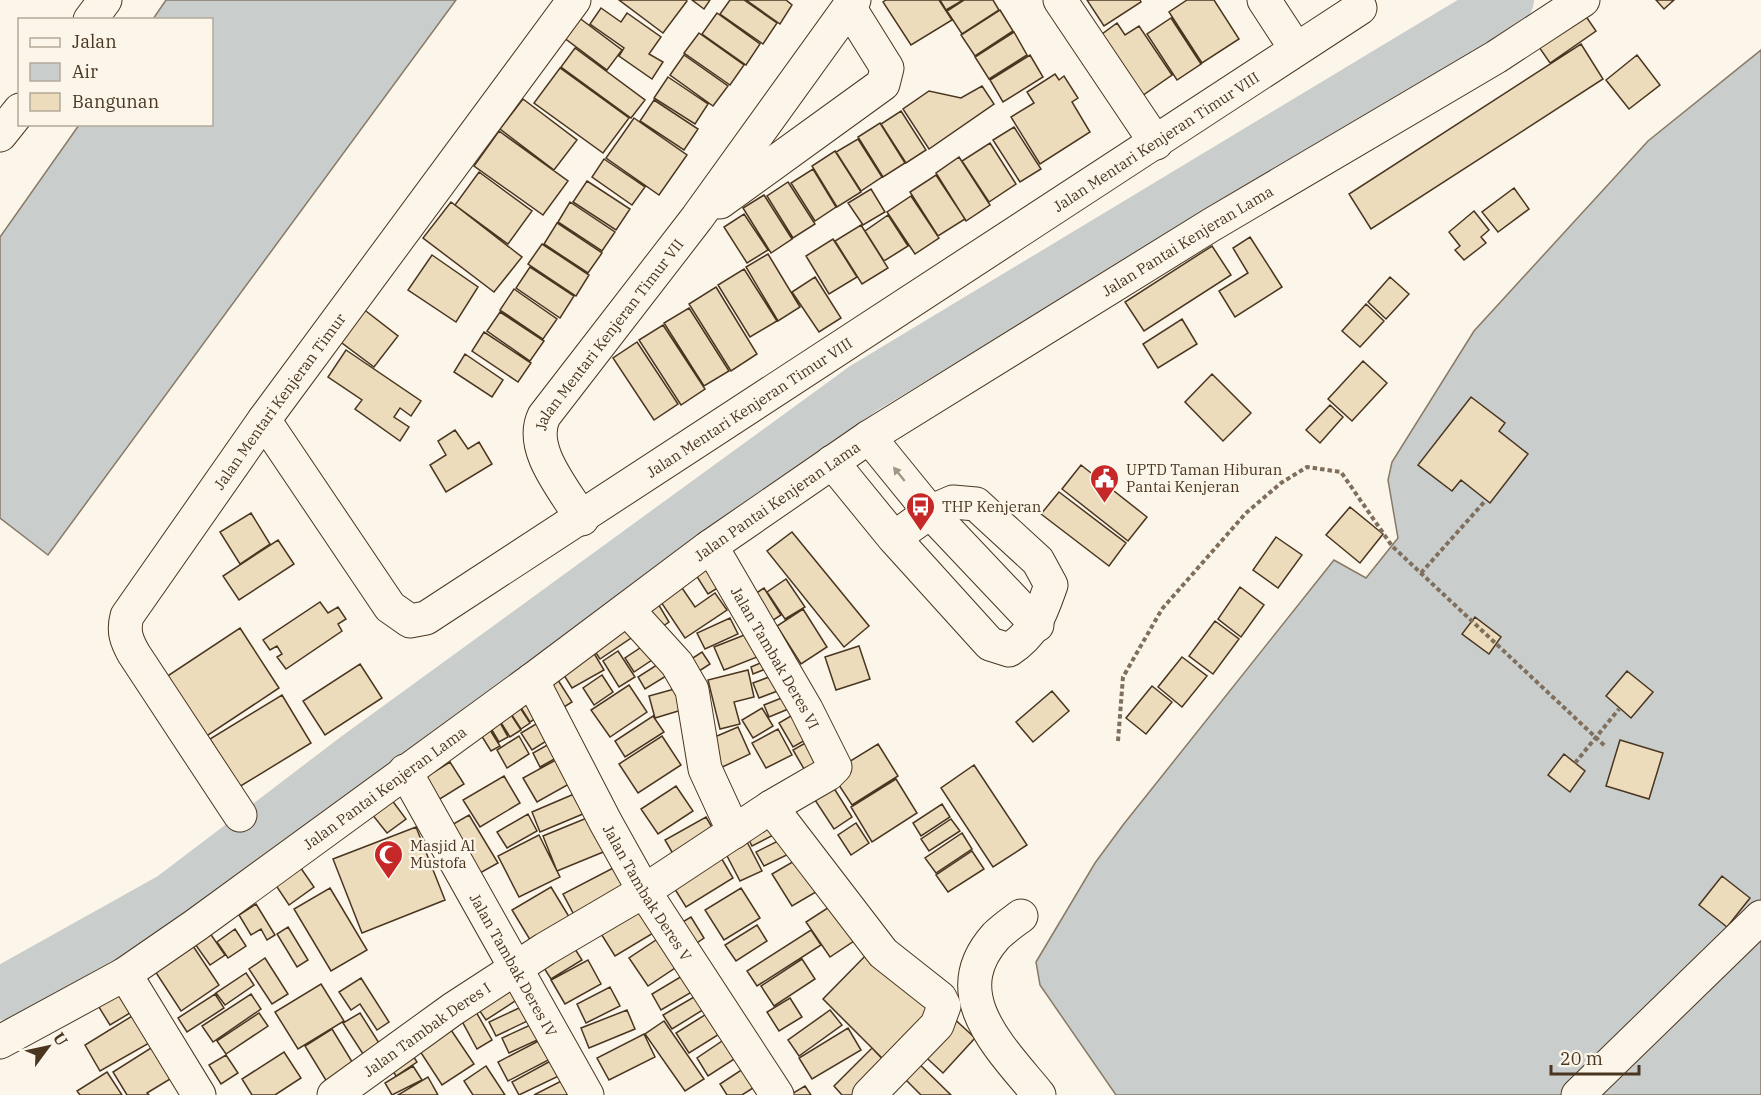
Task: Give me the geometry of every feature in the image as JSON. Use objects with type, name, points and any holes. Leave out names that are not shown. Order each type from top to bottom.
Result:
[{"type":"street","points":[[92,18],[105,0]]},
{"type":"street","name":"Jalan Mentari Kenjeran Timur","points":[[240,814],[126,640],[124,628],[127,616],[264,420],[574,0]]},
{"type":"street","points":[[1060,0],[1156,143]]},
{"type":"street","points":[[1264,0],[1296,49]]},
{"type":"street","name":"Jalan Pantai Kenjeran Lama","points":[[0,1042],[125,974],[257,882],[711,546],[868,437],[1201,232],[1496,57],[1583,0]]},
{"type":"street","name":"Jalan Mentari Kenjeran Timur VII","points":[[582,519],[540,448],[538,427],[544,416],[697,219],[851,3],[887,68],[883,84],[697,219]]},
{"type":"street","name":"Jalan Mentari Kenjeran Timur VIII","points":[[264,420],[390,607],[410,621],[426,618],[582,519],[1359,8]]},
{"type":"street","points":[[0,135],[18,112]]},
{"type":"street","points":[[868,437],[930,512],[1037,625]]},
{"type":"street","points":[[832,462],[894,538],[990,644],[1009,650],[1022,642],[1037,625],[1051,585],[1038,561],[976,504],[953,502],[930,512],[894,538]]},
{"type":"street","name":"Jalan Tambak Deres VI","points":[[711,546],[806,709],[833,759],[834,770]]},
{"type":"street","points":[[627,609],[677,664],[692,690],[705,769],[734,832]]},
{"type":"street","name":"Jalan Tambak Deres V","points":[[532,680],[606,823],[645,891],[777,1095]]},
{"type":"street","name":"Jalan Tambak Deres I","points":[[334,1095],[453,1009],[645,891],[771,807],[834,770]]},
{"type":"street","name":"Jalan Tambak Deres IV","points":[[405,771],[587,1095]]},
{"type":"street","points":[[771,807],[884,953],[940,998],[944,1006],[937,1025],[869,1095]]},
{"type":"street","points":[[1021,916],[996,936],[979,960],[974,988],[977,1011],[993,1038],[1039,1095]]},
{"type":"street","points":[[1578,1095],[1761,917]]},
{"type":"street","points":[[125,974],[199,1095]]},
{"type":"path","points":[[1118,741],[1123,676],[1162,609],[1246,513],[1281,483],[1307,467],[1341,472],[1392,546],[1606,747]]},
{"type":"path","points":[[1421,573],[1486,500]]},
{"type":"path","points":[[1575,763],[1619,709]]},
{"type":"water","points":[[166,0],[456,0],[48,555],[0,518],[0,237],[78,126],[213,126],[213,18],[154,18]]},
{"type":"water","points":[[1761,50],[1761,1095],[1116,1095],[1040,985],[1036,962],[1095,863],[1334,560],[1366,578],[1398,538],[1388,480],[1392,462],[1474,331],[1648,141]]},
{"type":"building","points":[[619,0],[686,0],[687,1],[663,33]]},
{"type":"building","points":[[692,0],[710,0],[704,9]]},
{"type":"building","points":[[730,0],[744,0],[777,23],[763,44],[720,14]]},
{"type":"building","points":[[746,0],[786,0],[792,5],[780,24]]},
{"type":"building","points":[[886,0],[939,0],[952,20],[911,45],[883,2]]},
{"type":"building","points":[[940,0],[963,0],[946,10]]},
{"type":"building","points":[[964,0],[993,0],[999,10],[962,34],[947,11]]},
{"type":"building","points":[[1087,0],[1140,0],[1141,2],[1104,26]]},
{"type":"building","points":[[1187,0],[1214,0],[1239,39],[1202,63],[1169,12]]},
{"type":"building","points":[[1656,0],[1674,0],[1664,9]]},
{"type":"building","points":[[601,8],[621,22],[627,13],[661,37],[649,54],[663,62],[652,79],[619,56],[624,48],[590,24]]},
{"type":"building","points":[[1000,10],[1013,31],[975,56],[961,35]]},
{"type":"building","points":[[717,13],[760,44],[746,65],[702,34]]},
{"type":"building","points":[[1585,15],[1596,31],[1550,63],[1539,47]]},
{"type":"building","points":[[578,17],[622,50],[607,70],[563,37]]},
{"type":"building","points":[[1171,18],[1201,64],[1177,80],[1147,34]]},
{"type":"building","points":[[1117,23],[1125,35],[1139,26],[1172,75],[1139,98],[1098,37]]},
{"type":"building","points":[[1014,32],[1027,55],[989,79],[975,57]]},
{"type":"building","points":[[699,33],[744,65],[730,85],[684,53]]},
{"type":"building","points":[[1581,44],[1603,79],[1371,229],[1349,194]]},
{"type":"building","points":[[575,48],[645,100],[631,118],[561,67]]},
{"type":"building","points":[[684,55],[728,86],[713,106],[670,75]]},
{"type":"building","points":[[1030,55],[1043,77],[1003,102],[990,80]]},
{"type":"building","points":[[1637,55],[1660,85],[1629,109],[1606,80]]},
{"type":"building","points":[[560,68],[629,118],[603,153],[534,103]]},
{"type":"building","points":[[1055,74],[1059,80],[1064,76],[1078,98],[1072,102],[1090,132],[1040,164],[1011,117],[1034,103],[1027,92]]},
{"type":"building","points":[[668,77],[708,104],[695,124],[654,98]]},
{"type":"building","points":[[982,86],[994,104],[929,149],[903,109],[929,91],[961,98]]},
{"type":"building","points":[[523,99],[577,140],[554,170],[500,129]]},
{"type":"building","points":[[654,100],[698,129],[684,150],[640,121]]},
{"type":"building","points":[[901,111],[926,150],[906,163],[881,124]]},
{"type":"building","points":[[634,118],[687,155],[659,195],[606,158]]},
{"type":"building","points":[[880,123],[905,163],[883,177],[858,137]]},
{"type":"building","points":[[1014,127],[1041,169],[1020,182],[993,140]]},
{"type":"building","points":[[499,131],[568,181],[543,215],[474,166]]},
{"type":"building","points":[[858,139],[882,177],[861,191],[836,152]]},
{"type":"building","points":[[990,143],[1016,184],[989,202],[962,161]]},
{"type":"building","points":[[835,151],[861,192],[837,207],[812,166]]},
{"type":"building","points":[[959,157],[990,205],[966,221],[936,173]]},
{"type":"building","points":[[604,159],[645,187],[632,205],[592,177]]},
{"type":"building","points":[[813,169],[836,207],[815,221],[791,183]]},
{"type":"building","points":[[479,172],[532,211],[508,244],[455,205]]},
{"type":"building","points":[[936,175],[965,219],[938,236],[910,192]]},
{"type":"building","points":[[587,181],[630,209],[616,230],[573,202]]},
{"type":"building","points":[[788,182],[815,224],[793,238],[767,196]]},
{"type":"building","points":[[1514,188],[1529,209],[1498,232],[1482,212]]},
{"type":"building","points":[[871,189],[885,212],[863,225],[848,203]]},
{"type":"building","points":[[764,195],[792,239],[771,253],[743,208]]},
{"type":"building","points":[[911,196],[939,238],[915,254],[887,212]]},
{"type":"building","points":[[451,202],[522,257],[494,292],[423,238]]},
{"type":"building","points":[[570,202],[615,232],[602,251],[558,222]]},
{"type":"building","points":[[1474,211],[1489,230],[1481,237],[1486,243],[1464,260],[1455,250],[1460,246],[1449,232]]},
{"type":"building","points":[[744,214],[768,250],[747,263],[724,227]]},
{"type":"building","points":[[888,215],[908,246],[884,261],[865,231]]},
{"type":"building","points":[[557,223],[602,253],[588,273],[544,244]]},
{"type":"building","points":[[861,225],[888,268],[862,284],[835,241]]},
{"type":"building","points":[[1250,237],[1282,287],[1235,317],[1219,291],[1248,273],[1233,248]]},
{"type":"building","points":[[833,239],[857,277],[829,294],[806,256]]},
{"type":"building","points":[[542,244],[589,275],[576,296],[528,264]]},
{"type":"building","points":[[1212,246],[1231,275],[1144,331],[1125,302]]},
{"type":"building","points":[[768,254],[800,307],[778,321],[746,267]]},
{"type":"building","points":[[432,255],[478,287],[456,322],[408,290]]},
{"type":"building","points":[[530,267],[574,296],[560,318],[516,288]]},
{"type":"building","points":[[744,269],[777,321],[750,337],[718,285]]},
{"type":"building","points":[[815,277],[841,318],[819,332],[792,292]]},
{"type":"building","points":[[1390,277],[1409,294],[1386,319],[1368,302]]},
{"type":"building","points":[[716,287],[757,354],[731,371],[689,304]]},
{"type":"building","points":[[514,289],[557,319],[543,339],[500,310]]},
{"type":"building","points":[[1366,304],[1384,321],[1360,347],[1342,331]]},
{"type":"building","points":[[362,308],[398,336],[374,367],[338,340]]},
{"type":"building","points":[[689,308],[729,371],[704,386],[664,323]]},
{"type":"building","points":[[500,312],[544,341],[530,361],[487,331]]},
{"type":"building","points":[[1182,319],[1197,344],[1158,368],[1143,344]]},
{"type":"building","points":[[663,325],[705,389],[681,405],[639,340]]},
{"type":"building","points":[[484,332],[531,363],[518,382],[472,351]]},
{"type":"building","points":[[637,342],[678,404],[654,420],[613,358]]},
{"type":"building","points":[[346,350],[421,401],[411,416],[400,408],[394,417],[409,427],[400,441],[355,409],[362,400],[328,377]]},
{"type":"building","points":[[465,354],[503,380],[492,397],[454,372]]},
{"type":"building","points":[[1363,361],[1387,383],[1352,421],[1328,399]]},
{"type":"building","points":[[1212,374],[1251,413],[1223,441],[1185,402]]},
{"type":"building","points":[[1471,397],[1505,423],[1499,431],[1528,454],[1490,503],[1461,480],[1452,491],[1418,465]]},
{"type":"building","points":[[1330,405],[1343,417],[1320,443],[1306,430]]},
{"type":"building","points":[[455,430],[468,449],[479,442],[492,464],[446,492],[430,465],[446,455],[438,441]]},
{"type":"building","name":"UPTD Taman Hiburan Pantai Kenjeran","points":[[1081,465],[1147,517],[1128,541],[1062,489]]},
{"type":"building","points":[[1059,492],[1126,543],[1109,566],[1041,514]]},
{"type":"building","points":[[1350,507],[1383,534],[1360,563],[1326,535]]},
{"type":"building","points":[[251,513],[270,544],[240,564],[220,532]]},
{"type":"building","points":[[792,532],[869,626],[844,647],[767,551]]},
{"type":"building","points":[[1276,537],[1302,555],[1278,588],[1253,570]]},
{"type":"building","points":[[278,540],[294,564],[239,600],[223,576]]},
{"type":"building","points":[[710,562],[724,584],[708,594],[694,572]]},
{"type":"building","points":[[786,579],[805,607],[785,619],[767,592]]},
{"type":"building","points":[[680,585],[695,607],[715,593],[727,610],[685,638],[659,599]]},
{"type":"building","points":[[1240,587],[1264,605],[1241,637],[1218,619]]},
{"type":"building","points":[[764,588],[781,615],[761,628],[744,601]]},
{"type":"building","points":[[320,602],[328,613],[338,607],[346,619],[338,624],[342,631],[286,669],[277,657],[282,654],[277,646],[270,650],[263,640]]},
{"type":"building","points":[[657,602],[669,622],[651,634],[638,614]]},
{"type":"building","points":[[803,609],[827,647],[801,664],[777,626]]},
{"type":"building","points":[[624,616],[637,634],[600,659],[588,641]]},
{"type":"building","points":[[1475,617],[1501,637],[1489,654],[1462,634]]},
{"type":"building","points":[[730,618],[738,634],[705,649],[697,633]]},
{"type":"building","points":[[1215,621],[1239,639],[1213,674],[1189,656]]},
{"type":"building","points":[[240,628],[279,688],[199,741],[160,681]]},
{"type":"building","points":[[757,630],[767,653],[724,670],[714,647]]},
{"type":"building","points":[[652,640],[661,654],[634,672],[625,658]]},
{"type":"building","points":[[589,645],[604,670],[572,688],[557,664]]},
{"type":"building","points":[[859,646],[870,679],[836,690],[825,657]]},
{"type":"building","points":[[618,651],[635,677],[619,687],[603,661]]},
{"type":"building","points":[[702,652],[710,664],[690,677],[682,665]]},
{"type":"building","points":[[1182,657],[1207,676],[1182,707],[1158,687]]},
{"type":"building","points":[[770,659],[773,666],[753,674],[751,667]]},
{"type":"building","points":[[663,661],[671,673],[645,689],[638,677]]},
{"type":"building","points":[[360,664],[382,698],[325,735],[303,701]]},
{"type":"building","points":[[748,670],[754,697],[734,702],[740,724],[720,729],[708,680]]},
{"type":"building","points":[[1627,671],[1653,692],[1631,718],[1606,696]]},
{"type":"building","points":[[782,672],[788,687],[759,698],[753,683]]},
{"type":"building","points":[[602,675],[613,692],[594,705],[583,688]]},
{"type":"building","points":[[556,677],[572,702],[556,712],[540,687]]},
{"type":"building","points":[[629,685],[647,712],[610,737],[591,710]]},
{"type":"building","points":[[689,685],[695,706],[655,718],[649,696]]},
{"type":"building","points":[[1152,686],[1172,702],[1146,734],[1126,718]]},
{"type":"building","points":[[530,691],[543,714],[530,722],[516,700]]},
{"type":"building","points":[[1052,691],[1069,711],[1033,742],[1016,722]]},
{"type":"building","points":[[794,693],[798,705],[769,717],[764,705]]},
{"type":"building","points":[[282,695],[311,743],[239,787],[210,739]]},
{"type":"building","points":[[515,700],[530,723],[521,729],[506,706]]},
{"type":"building","points":[[506,707],[521,730],[510,737],[495,713]]},
{"type":"building","points":[[762,708],[773,726],[753,738],[742,720]]},
{"type":"building","points":[[801,710],[816,734],[793,747],[779,723]]},
{"type":"building","points":[[495,714],[508,737],[499,742],[486,720]]},
{"type":"building","points":[[653,716],[664,732],[625,757],[615,741]]},
{"type":"building","points":[[546,718],[556,735],[532,750],[521,733]]},
{"type":"building","points":[[485,722],[500,746],[491,751],[476,727]]},
{"type":"building","points":[[738,727],[750,754],[716,770],[703,742]]},
{"type":"building","points":[[778,729],[792,755],[766,768],[752,743]]},
{"type":"building","points":[[519,736],[529,754],[507,768],[497,750]]},
{"type":"building","points":[[662,736],[681,765],[638,793],[619,764]]},
{"type":"building","points":[[814,738],[832,769],[811,781],[793,750]]},
{"type":"building","points":[[558,739],[565,753],[540,767],[533,753]]},
{"type":"building","points":[[1620,740],[1663,753],[1649,799],[1606,786]]},
{"type":"building","points":[[878,744],[898,776],[852,805],[831,773]]},
{"type":"building","points":[[1564,754],[1585,771],[1570,792],[1548,775]]},
{"type":"building","points":[[565,755],[578,779],[537,802],[523,778]]},
{"type":"building","points":[[450,762],[464,784],[435,802],[421,780]]},
{"type":"building","points":[[974,765],[1027,845],[993,867],[941,788]]},
{"type":"building","points":[[504,776],[520,803],[480,827],[463,800]]},
{"type":"building","points":[[896,779],[917,813],[872,842],[851,807]]},
{"type":"building","points":[[832,785],[852,817],[834,829],[813,797]]},
{"type":"building","points":[[676,786],[693,811],[658,834],[641,809]]},
{"type":"building","points":[[581,791],[590,811],[540,832],[532,812]]},
{"type":"building","points":[[391,799],[406,819],[387,833],[371,813]]},
{"type":"building","points":[[942,804],[950,817],[921,836],[913,823]]},
{"type":"building","points":[[599,813],[613,848],[557,871],[543,836]]},
{"type":"building","points":[[528,814],[537,831],[507,848],[497,832]]},
{"type":"building","points":[[469,815],[498,863],[471,878],[443,830]]},
{"type":"building","points":[[706,817],[717,836],[676,859],[665,840]]},
{"type":"building","points":[[776,817],[783,830],[752,846],[745,832]]},
{"type":"building","points":[[951,819],[960,831],[929,851],[921,839]]},
{"type":"building","points":[[856,823],[869,843],[851,855],[838,835]]},
{"type":"building","name":"Masjid Al Mustofa","points":[[416,827],[445,900],[362,933],[333,859]]},
{"type":"building","points":[[962,833],[972,849],[936,873],[925,858]]},
{"type":"building","points":[[539,835],[560,877],[519,897],[498,856]]},
{"type":"building","points":[[786,837],[793,852],[764,866],[756,852]]},
{"type":"building","points":[[745,838],[762,871],[740,881],[723,848]]},
{"type":"building","points":[[716,849],[733,878],[686,907],[668,878]]},
{"type":"building","points":[[972,851],[984,869],[948,892],[936,875]]},
{"type":"building","points":[[801,857],[821,889],[792,906],[772,874]]},
{"type":"building","points":[[298,864],[314,887],[289,905],[273,881]]},
{"type":"building","points":[[615,867],[631,898],[580,926],[563,894]]},
{"type":"building","points":[[1722,876],[1750,898],[1727,927],[1699,905]]},
{"type":"building","points":[[551,887],[571,920],[532,943],[512,910]]},
{"type":"building","points":[[330,888],[367,950],[331,971],[294,909]]},
{"type":"building","points":[[741,888],[760,918],[724,940],[705,910]]},
{"type":"building","points":[[840,900],[863,935],[830,957],[806,922]]},
{"type":"building","points":[[643,901],[660,929],[615,956],[598,929]]},
{"type":"building","points":[[256,904],[275,935],[267,940],[261,929],[251,935],[239,915]]},
{"type":"building","points":[[691,917],[704,938],[688,949],[674,927]]},
{"type":"building","points":[[757,925],[767,941],[736,961],[725,945]]},
{"type":"building","points":[[205,926],[225,955],[210,965],[190,937]]},
{"type":"building","points":[[288,927],[308,960],[297,967],[277,934]]},
{"type":"building","points":[[235,929],[246,946],[228,958],[217,942]]},
{"type":"building","points":[[811,930],[821,945],[757,986],[747,971]]},
{"type":"building","points":[[568,938],[582,960],[551,979],[537,957]]},
{"type":"building","points":[[659,938],[678,966],[648,986],[629,958]]},
{"type":"building","points":[[191,943],[219,985],[181,1011],[153,968]]},
{"type":"building","points":[[871,950],[933,1012],[885,1061],[823,999]]},
{"type":"building","points":[[265,958],[288,994],[272,1004],[249,969]]},
{"type":"building","points":[[802,959],[815,979],[774,1006],[761,986]]},
{"type":"building","points":[[588,960],[601,984],[565,1004],[551,980]]},
{"type":"building","points":[[692,970],[702,986],[661,1010],[652,994]]},
{"type":"building","points":[[246,973],[254,985],[225,1005],[216,993]]},
{"type":"building","points":[[514,975],[526,994],[486,1020],[473,1001]]},
{"type":"building","points":[[361,978],[389,1022],[377,1030],[360,1004],[351,1010],[339,992]]},
{"type":"building","points":[[119,984],[135,1010],[110,1025],[94,999]]},
{"type":"building","points":[[321,984],[344,1021],[298,1049],[275,1012]]},
{"type":"building","points":[[610,987],[620,1006],[586,1023],[577,1004]]},
{"type":"building","points":[[706,990],[714,1003],[672,1029],[663,1015]]},
{"type":"building","points":[[215,994],[224,1008],[187,1032],[178,1018]]},
{"type":"building","points":[[251,994],[261,1009],[213,1042],[202,1026]]},
{"type":"building","points":[[790,998],[802,1017],[779,1031],[767,1012]]},
{"type":"building","points":[[532,1002],[538,1016],[496,1036],[489,1022]]},
{"type":"building","points":[[471,1003],[492,1040],[477,1049],[457,1012]]},
{"type":"building","points":[[716,1008],[729,1028],[689,1053],[676,1033]]},
{"type":"building","points":[[142,1010],[158,1038],[100,1071],[85,1045]]},
{"type":"building","points":[[627,1010],[635,1029],[589,1048],[581,1028]]},
{"type":"building","points":[[830,1010],[842,1025],[799,1056],[788,1040]]},
{"type":"building","points":[[259,1013],[268,1026],[226,1054],[217,1041]]},
{"type":"building","points":[[360,1013],[379,1043],[363,1054],[343,1023]]},
{"type":"building","points":[[949,1014],[975,1038],[943,1073],[917,1049]]},
{"type":"building","points":[[445,1021],[474,1064],[442,1085],[414,1042]]},
{"type":"building","points":[[539,1021],[546,1036],[509,1053],[502,1038]]},
{"type":"building","points":[[664,1021],[704,1079],[685,1091],[645,1034]]},
{"type":"building","points":[[848,1028],[861,1050],[812,1079],[799,1058]]},
{"type":"building","points":[[332,1029],[354,1065],[327,1082],[305,1046]]},
{"type":"building","points":[[644,1034],[655,1057],[609,1080],[597,1058]]},
{"type":"building","points":[[548,1036],[558,1055],[508,1081],[498,1062]]},
{"type":"building","points":[[728,1037],[739,1056],[708,1076],[697,1058]]},
{"type":"building","points":[[162,1041],[180,1073],[147,1093],[149,1095],[127,1095],[113,1072]]},
{"type":"building","points":[[406,1045],[417,1062],[396,1076],[390,1066]]},
{"type":"building","points":[[872,1048],[889,1066],[859,1095],[842,1095],[834,1086]]},
{"type":"building","points":[[284,1052],[301,1078],[275,1095],[252,1095],[242,1079]]},
{"type":"building","points":[[226,1055],[238,1073],[221,1084],[209,1065]]},
{"type":"building","points":[[911,1056],[951,1095],[921,1095],[897,1071]]},
{"type":"building","points":[[556,1058],[565,1073],[519,1095],[512,1082]]},
{"type":"building","points":[[752,1063],[764,1081],[742,1095],[727,1095],[720,1084]]},
{"type":"building","points":[[413,1066],[422,1080],[392,1095],[385,1083]]},
{"type":"building","points":[[486,1066],[505,1095],[473,1095],[464,1081]]},
{"type":"building","points":[[107,1072],[122,1095],[80,1095],[77,1091]]},
{"type":"building","points":[[571,1076],[578,1089],[566,1095],[534,1095]]},
{"type":"building","points":[[428,1077],[438,1095],[398,1095]]},
{"type":"building","points":[[805,1086],[811,1095],[790,1095]]},
{"type":"waterway","points":[[0,994],[172,898],[356,758],[864,388],[1508,0]]},
{"type":"place","name":"UPTD Taman Hiburan Pantai Kenjeran","points":[[1105,504]]},
{"type":"place","name":"THP Kenjeran","points":[[921,532]]},
{"type":"place","name":"Masjid Al Mustofa","points":[[389,880]]}]
